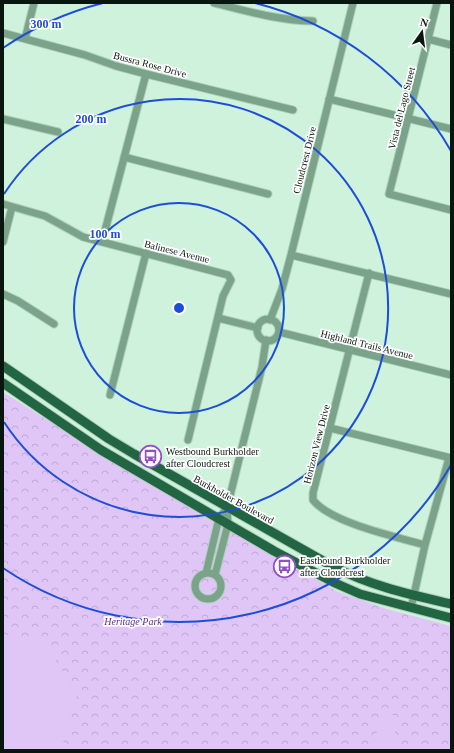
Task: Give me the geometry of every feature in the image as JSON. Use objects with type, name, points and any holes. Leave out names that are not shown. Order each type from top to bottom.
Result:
[{"type":"main road","name":"Burkholder Boulevard","points":[[3,366],[116,443],[227,508],[348,574],[382,587],[451,604]]},
{"type":"main road","points":[[3,383],[101,450],[274,551],[334,583],[360,594],[451,618]]},
{"type":"street","points":[[25,39],[34,3]]},
{"type":"street","points":[[214,3],[301,21],[313,21]]},
{"type":"street","name":"Cloudcrest Drive","points":[[270,320],[282,289],[291,255],[353,3]]},
{"type":"street","name":"Vista del Lago Street","points":[[437,3],[389,194],[451,210]]},
{"type":"street","name":"Bussra Rose Drive","points":[[3,34],[85,55],[116,66],[146,74],[293,110]]},
{"type":"street","points":[[428,39],[451,45]]},
{"type":"street","points":[[102,242],[146,74]]},
{"type":"street","points":[[329,99],[451,129]]},
{"type":"street","points":[[3,119],[58,132]]},
{"type":"street","points":[[124,158],[268,194]]},
{"type":"street","name":"Balinese Avenue","points":[[3,204],[45,216],[83,237],[228,274],[231,280],[223,296],[218,318]]},
{"type":"street","points":[[3,242],[12,207]]},
{"type":"street","points":[[110,395],[146,253]]},
{"type":"street","points":[[291,255],[451,294]]},
{"type":"street","name":"Horizon View Drive","points":[[369,273],[313,493],[313,500],[317,506],[340,518],[371,531],[425,545]]},
{"type":"street","points":[[3,294],[18,301],[54,324]]},
{"type":"street","points":[[188,440],[218,318],[258,328]]},
{"type":"street","points":[[265,320],[270,320],[277,324],[279,332],[274,339],[266,340],[259,336],[258,328],[260,323],[265,320]]},
{"type":"street","name":"Highland Trails Avenue","points":[[279,332],[349,351],[451,375]]},
{"type":"street","points":[[215,575],[228,524],[227,508],[260,374],[266,340]]},
{"type":"street","points":[[330,428],[450,458],[425,545],[411,608]]},
{"type":"street","points":[[206,573],[219,518],[227,508]]},
{"type":"street","points":[[206,573],[215,575],[221,584],[220,592],[215,598],[203,599],[197,594],[194,584],[199,576],[206,573]]},
{"type":"green space","name":"Heritage Park","points":[[3,392],[44,418],[338,592],[387,609],[451,626],[451,750],[3,750]]},
{"type":"green space","points":[[3,634],[46,644],[77,695],[61,750],[3,750]]},
{"type":"green space","points":[[382,712],[399,717],[390,750],[373,747]]},
{"type":"place","name":"Westbound Burkholder after Cloudcrest","points":[[151,457]]},
{"type":"place","name":"Eastbound Burkholder after Cloudcrest","points":[[284,566]]}]
